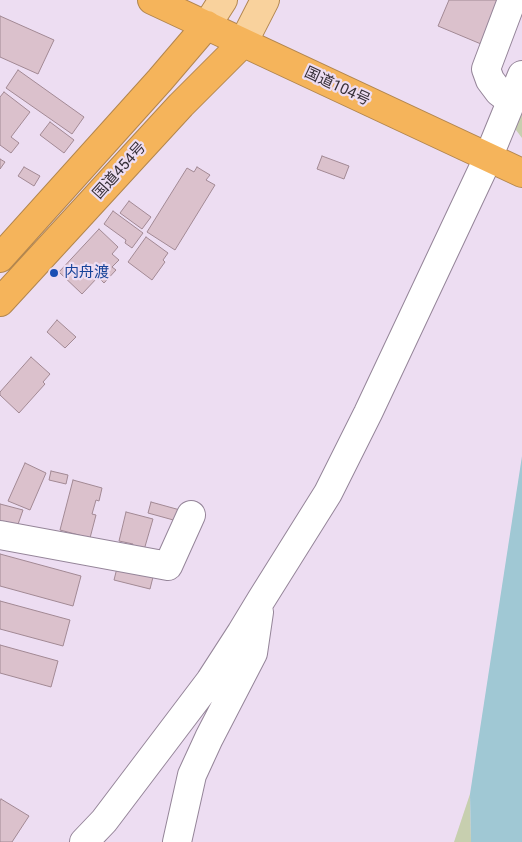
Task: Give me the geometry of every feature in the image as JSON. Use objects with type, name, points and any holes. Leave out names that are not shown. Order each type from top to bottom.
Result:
[{"type":"highway","name":"国道104号","points":[[152,0],[507,167]]},
{"type":"highway","name":"国道454号","points":[[0,258],[207,25]]},
{"type":"highway","name":"国道454号","points":[[0,302],[181,105],[243,43]]},
{"type":"main road","points":[[207,25],[223,0]]},
{"type":"main road","points":[[243,43],[265,0]]},
{"type":"street","points":[[511,102],[499,92],[490,80],[486,69],[512,0]]},
{"type":"street","points":[[84,842],[104,821],[210,681],[328,493],[372,404],[507,167],[511,102],[522,75]]},
{"type":"street","points":[[0,535],[168,566],[191,515]]},
{"type":"street","points":[[177,842],[192,775],[253,653],[260,600]]},
{"type":"green space","points":[[522,101],[522,138],[513,126]]},
{"type":"green space","points":[[470,794],[471,842],[454,842]]},
{"type":"water","points":[[522,456],[522,842],[471,842],[470,794]]},
{"type":"building","points":[[449,0],[500,0],[481,44],[438,26]]},
{"type":"building","points":[[0,16],[54,40],[38,74],[0,57]]},
{"type":"building","points":[[18,70],[84,117],[72,134],[6,88]]},
{"type":"building","points":[[4,92],[30,112],[11,137],[19,143],[11,153],[0,145],[0,97]]},
{"type":"building","points":[[50,122],[74,140],[64,153],[40,135]]},
{"type":"building","points":[[322,156],[349,166],[344,179],[317,169]]},
{"type":"building","points":[[0,159],[5,162],[0,169]]},
{"type":"building","points":[[24,167],[40,176],[34,186],[18,176]]},
{"type":"building","points":[[197,167],[210,175],[206,180],[215,185],[175,250],[147,232],[187,168],[194,172]]},
{"type":"building","points":[[129,201],[151,217],[142,229],[120,213]]},
{"type":"building","points":[[113,211],[143,233],[132,248],[125,243],[126,240],[104,224]]},
{"type":"building","points":[[99,229],[118,247],[112,254],[119,260],[112,267],[116,270],[104,283],[98,277],[82,294],[59,272]]},
{"type":"building","points":[[146,237],[168,253],[163,260],[165,262],[152,280],[128,262]]},
{"type":"building","points":[[57,320],[76,337],[65,348],[47,332]]},
{"type":"building","points":[[31,357],[50,374],[43,382],[45,384],[19,413],[0,395],[0,392]]},
{"type":"building","points":[[25,463],[46,473],[30,510],[8,501]]},
{"type":"building","points":[[51,471],[68,475],[66,484],[49,480]]},
{"type":"building","points":[[73,480],[102,488],[99,501],[96,500],[92,514],[96,515],[90,538],[60,530]]},
{"type":"building","points":[[151,502],[180,510],[177,521],[148,513]]},
{"type":"building","points":[[0,504],[23,510],[16,530],[0,525]]},
{"type":"building","points":[[126,512],[153,519],[144,550],[132,547],[133,544],[119,541]]},
{"type":"building","points":[[0,554],[81,576],[73,606],[0,586]]},
{"type":"building","points":[[117,568],[153,577],[150,589],[114,580]]},
{"type":"building","points":[[0,601],[70,620],[63,646],[0,629]]},
{"type":"building","points":[[0,645],[58,661],[51,687],[0,673]]},
{"type":"building","points":[[1,799],[29,816],[12,842],[0,842]]},
{"type":"place","name":"内舟渡","points":[[54,273]]}]
